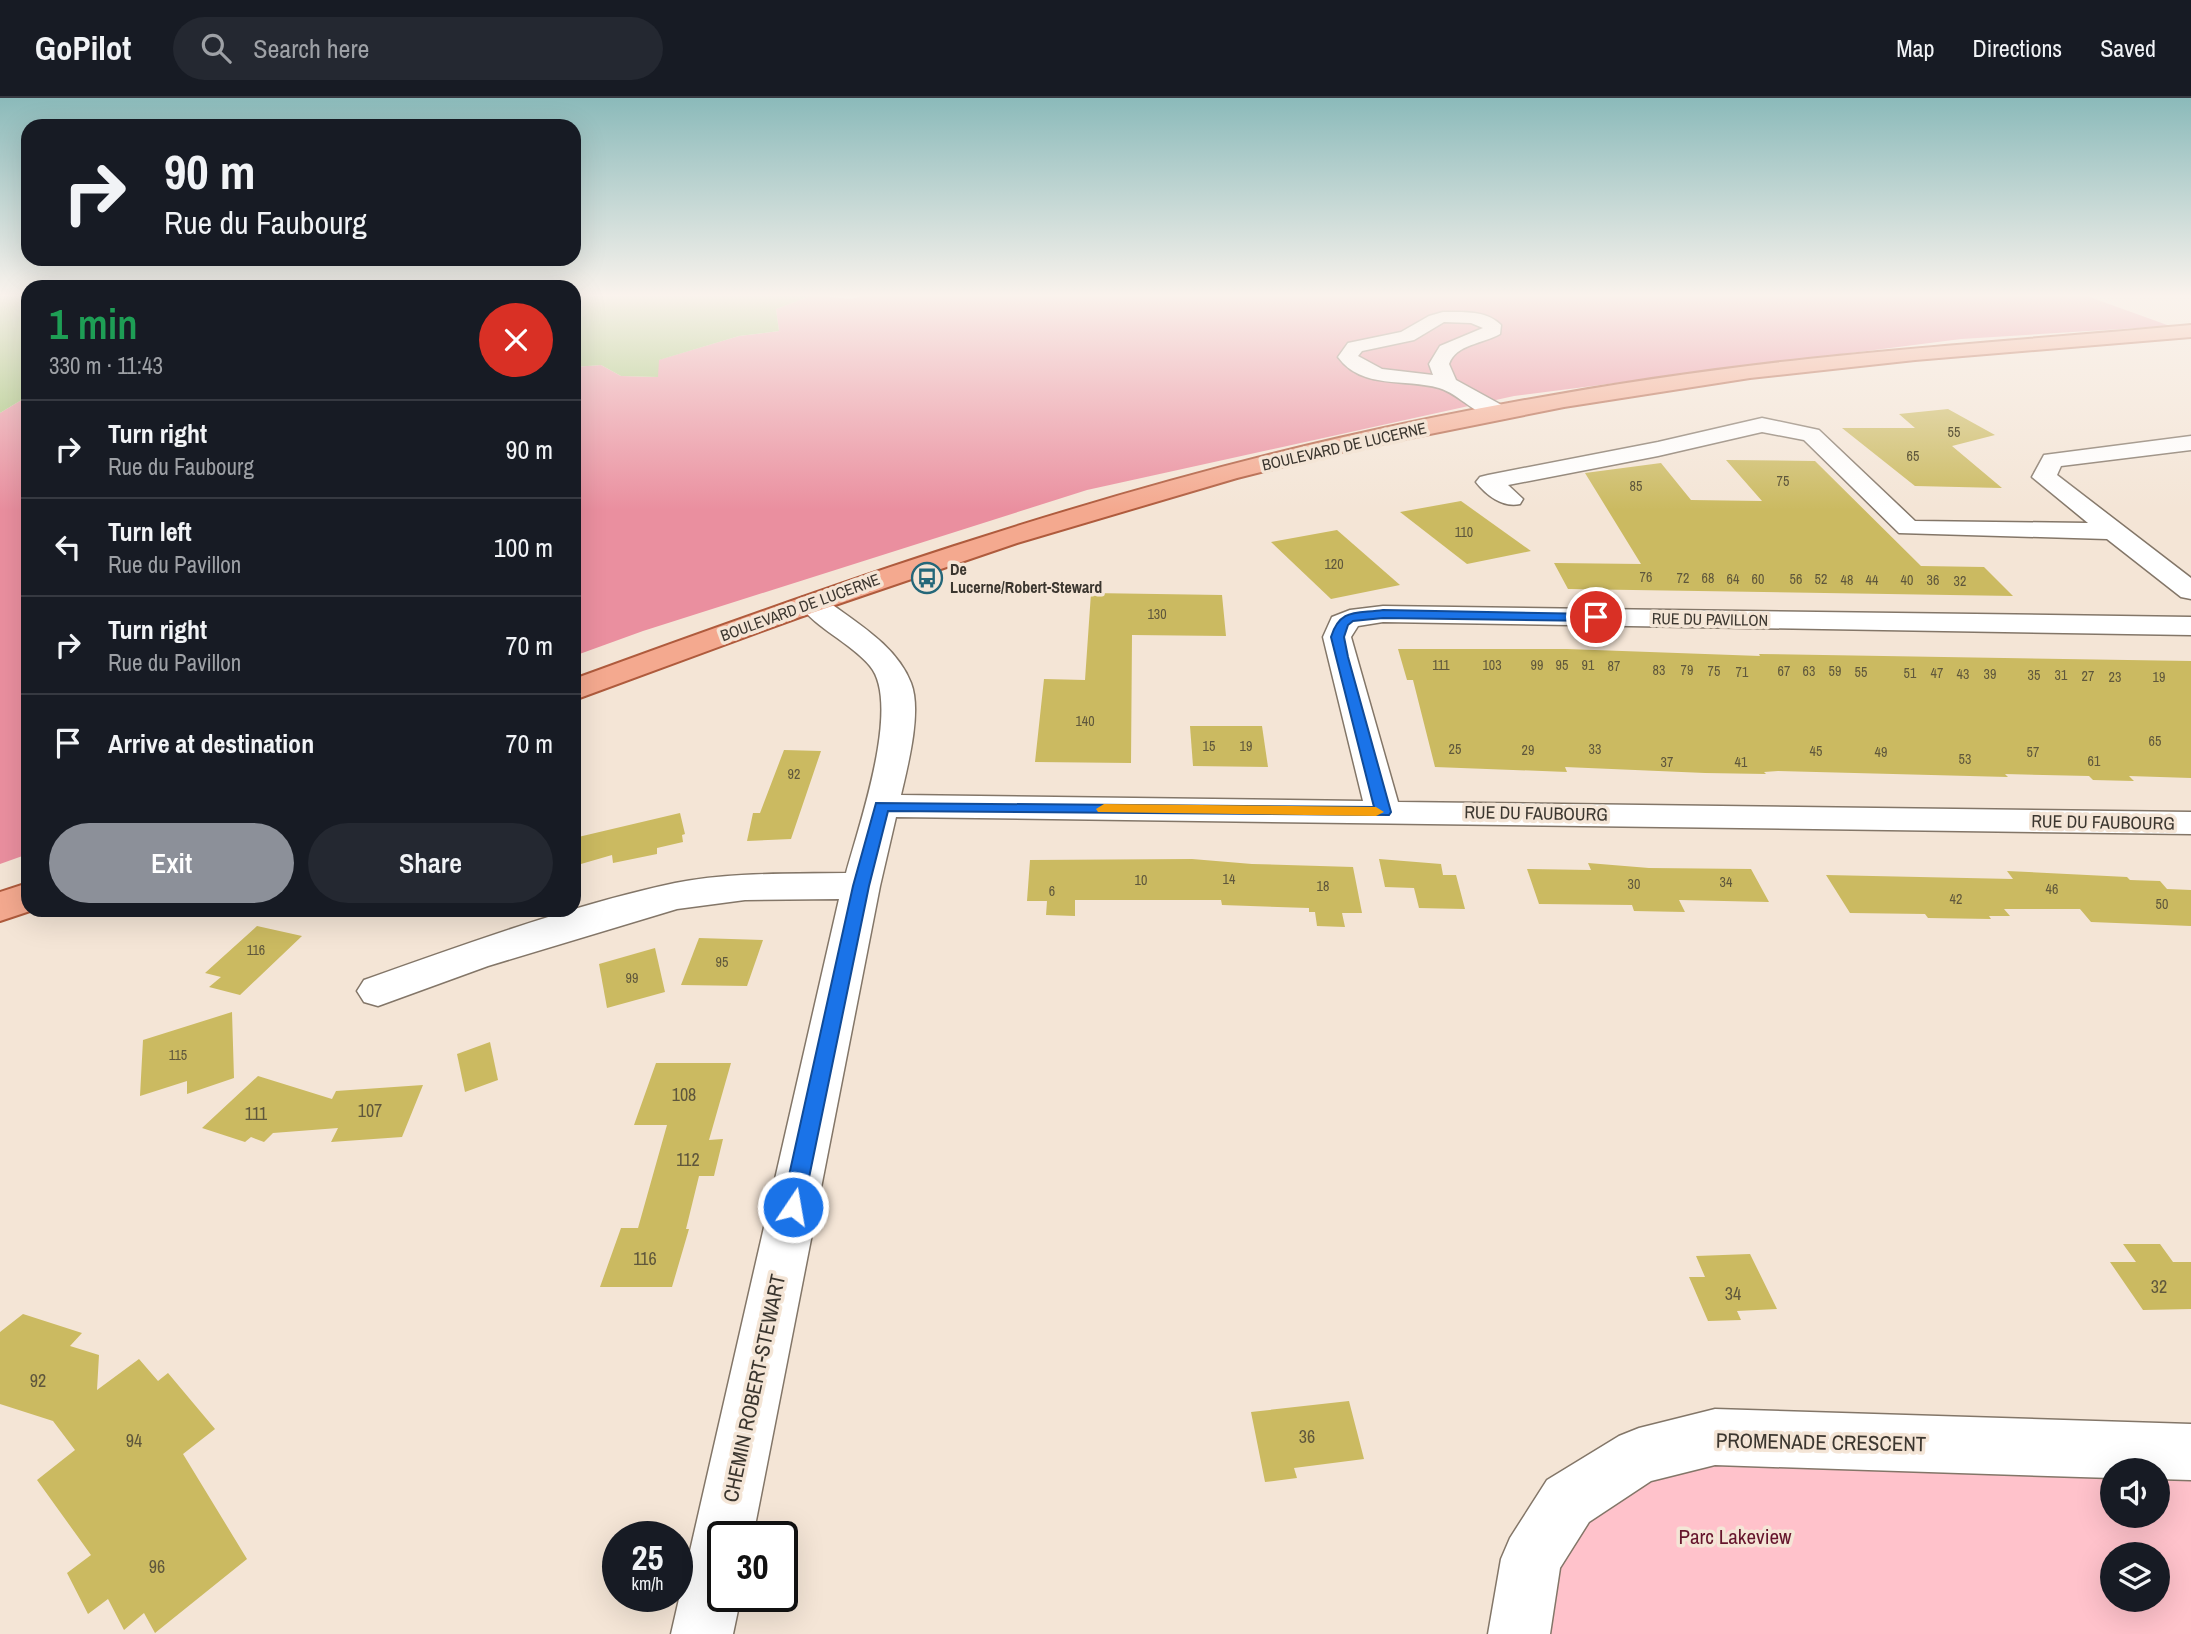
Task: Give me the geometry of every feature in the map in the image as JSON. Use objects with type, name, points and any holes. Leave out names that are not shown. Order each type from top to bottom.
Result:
[{"type":"main road","name":"BOULEVARD DE LUCERNE","points":[[581,687],[811,603],[998,539],[1156,492],[1358,443],[1499,413],[1758,371],[1804,367]]},
{"type":"main road","points":[[0,907],[21,900]]},
{"type":"street","points":[[1360,367],[1376,374],[1421,377],[1447,383],[1499,413]]},
{"type":"street","points":[[1439,367],[1447,383]]},
{"type":"street","points":[[1511,499],[1488,482],[1658,449],[1762,425],[1811,435],[1908,528],[2113,531]]},
{"type":"street","points":[[2191,443],[2052,460],[2044,477],[2191,591]]},
{"type":"street","name":"CHEMIN ROBERT-STEWART","points":[[702,1634],[861,886],[882,807],[899,713],[898,685],[878,657],[811,603]]},
{"type":"street","name":"RUE DU PAVILLON","points":[[1383,812],[1338,637],[1342,623],[1350,618],[1383,614],[2191,626]]},
{"type":"street","name":"RUE DU FAUBOURG","points":[[882,807],[2191,823]]},
{"type":"street","points":[[378,991],[474,956],[677,896],[745,887],[861,886]]},
{"type":"street","name":"PROMENADE CRESCENT","points":[[1519,1634],[1531,1559],[1568,1501],[1639,1456],[1715,1437],[2191,1452]]},
{"type":"green space","name":"Parc Lakeview","points":[[2191,1452],[2191,1634],[1519,1634],[1531,1559],[1639,1456]]},
{"type":"shaded area","points":[[0,367],[21,367],[21,400],[0,413]]},
{"type":"shaded area","points":[[581,367],[604,367],[621,376],[658,377],[658,367],[1744,367],[1514,396],[1087,490],[643,631],[581,653]]},
{"type":"shaded area","points":[[604,367],[659,367],[658,377],[621,376]]},
{"type":"shaded area","points":[[21,400],[21,856],[0,864],[0,413]]},
{"type":"building","points":[[1948,409],[1995,435],[1952,446],[2002,488],[1915,486],[1842,428],[1915,428],[1899,414]]},
{"type":"building","points":[[1726,460],[1815,461],[1921,566],[1984,567],[2013,596],[1568,589],[1554,563],[1641,564],[1585,473],[1661,463],[1691,500],[1762,501]]},
{"type":"building","points":[[1461,501],[1531,551],[1467,564],[1400,512]]},
{"type":"building","points":[[1337,530],[1400,585],[1331,599],[1271,542]]},
{"type":"building","points":[[1091,593],[1222,595],[1226,636],[1132,635],[1131,763],[1035,762],[1044,679],[1085,680]]},
{"type":"building","points":[[1398,649],[1567,649],[1760,656],[1759,654],[2191,661],[2191,778],[2129,776],[2134,781],[2093,780],[2089,776],[2005,774],[2008,777],[1778,771],[1764,772],[1766,774],[1705,773],[1565,767],[1567,772],[1435,767],[1413,680],[1407,680]]},
{"type":"building","points":[[1190,726],[1262,726],[1268,767],[1193,766]]},
{"type":"building","points":[[784,750],[821,751],[791,839],[747,841],[753,813],[760,813]]},
{"type":"building","points":[[680,813],[685,834],[682,835],[683,842],[657,848],[657,854],[613,863],[612,855],[581,864],[581,836]]},
{"type":"building","points":[[1192,859],[1353,867],[1362,913],[1342,913],[1345,927],[1317,926],[1315,912],[1309,912],[1309,908],[1222,905],[1221,900],[1075,900],[1075,916],[1046,915],[1047,901],[1027,901],[1030,860]]},
{"type":"building","points":[[1379,859],[1441,864],[1443,875],[1456,875],[1465,909],[1419,908],[1414,888],[1385,887]]},
{"type":"building","points":[[1588,863],[1649,868],[1751,869],[1769,902],[1679,900],[1685,912],[1634,911],[1632,905],[1539,904],[1527,869],[1591,870]]},
{"type":"building","points":[[2007,871],[2127,877],[2130,880],[2160,881],[2167,889],[2191,890],[2191,926],[2091,922],[2080,909],[2004,909],[2010,916],[1989,916],[1991,919],[1928,918],[1925,914],[1850,913],[1826,875],[2013,879]]},
{"type":"building","points":[[257,926],[302,936],[240,995],[209,987],[221,977],[205,973]]},
{"type":"building","points":[[699,938],[763,940],[747,986],[681,985]]},
{"type":"building","points":[[655,948],[665,992],[607,1008],[599,964]]},
{"type":"building","points":[[232,1012],[234,1078],[187,1094],[187,1081],[140,1096],[143,1040]]},
{"type":"building","points":[[490,1042],[498,1080],[465,1092],[457,1054]]},
{"type":"building","points":[[656,1063],[731,1063],[709,1140],[723,1139],[714,1176],[699,1176],[686,1229],[689,1229],[672,1287],[600,1287],[621,1228],[638,1228],[667,1125],[634,1125]]},
{"type":"building","points":[[258,1076],[332,1099],[336,1091],[423,1085],[402,1137],[331,1142],[338,1128],[273,1133],[264,1142],[251,1137],[245,1142],[202,1128]]},
{"type":"building","points":[[2123,1244],[2160,1244],[2173,1262],[2191,1262],[2191,1309],[2143,1310],[2110,1262],[2136,1262]]},
{"type":"building","points":[[1750,1254],[1777,1309],[1737,1311],[1741,1320],[1708,1321],[1689,1277],[1705,1277],[1696,1256]]},
{"type":"building","points":[[23,1314],[82,1333],[70,1346],[99,1355],[97,1390],[139,1359],[158,1381],[168,1373],[215,1429],[183,1454],[247,1559],[155,1633],[144,1613],[124,1630],[108,1599],[88,1614],[67,1573],[91,1555],[37,1480],[75,1450],[53,1421],[0,1404],[0,1332]]},
{"type":"building","points":[[1349,1401],[1364,1459],[1294,1468],[1297,1478],[1265,1482],[1251,1412]]},
{"type":"slow traffic","points":[[1104,809],[1376,812]]},
{"type":"place","name":"De Lucerne/Robert-Steward","points":[[927,578]]},
{"type":"route","points":[[793,1207],[861,886],[882,807],[1383,812],[1341,657],[1338,630],[1342,623],[1350,618],[1383,614],[1596,617]]}]
